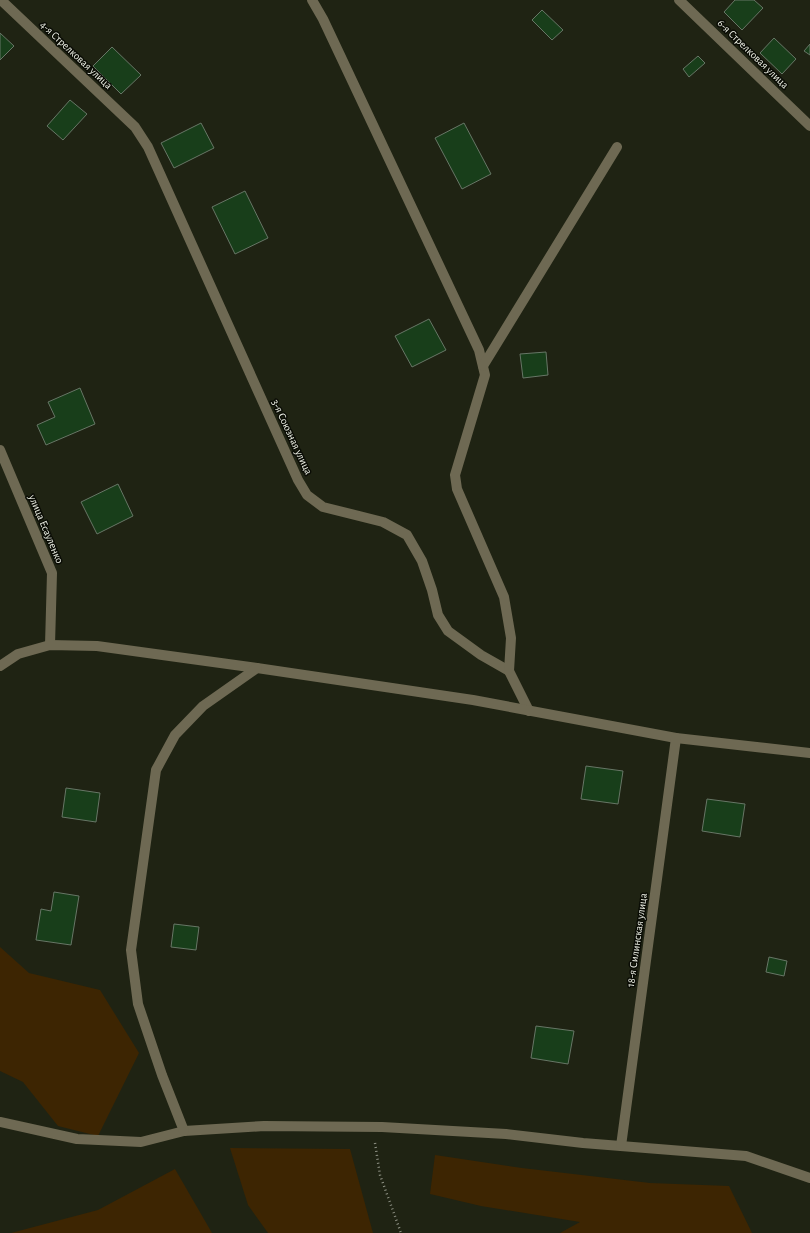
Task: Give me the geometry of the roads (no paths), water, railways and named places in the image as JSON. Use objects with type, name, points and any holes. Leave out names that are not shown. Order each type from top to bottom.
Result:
[{"type":"street","name":"4-я Стрелковая улица","points":[[1,0],[135,127]]},
{"type":"street","points":[[312,0],[323,20],[479,350],[485,375],[455,475],[457,489],[504,597],[511,638],[509,671],[529,711]]},
{"type":"street","name":"6-я Стрелковая улица","points":[[679,0],[810,126]]},
{"type":"street","name":"3-я Союзная улица","points":[[135,127],[148,147],[298,480],[307,495],[323,507],[383,522],[407,536],[422,561],[432,590],[438,616],[448,631],[481,655],[509,671]]},
{"type":"street","points":[[483,366],[617,147]]},
{"type":"street","name":"улица Есауленко","points":[[0,450],[52,574],[50,645]]},
{"type":"street","points":[[0,666],[18,654],[50,645],[96,646],[473,700],[676,738],[810,753]]},
{"type":"street","points":[[184,1131],[162,1075],[138,1004],[131,950],[156,770],[175,734],[203,706],[257,668]]},
{"type":"street","name":"18-я Силинская улица","points":[[621,1146],[676,738]]},
{"type":"street","points":[[0,1122],[77,1139],[134,1142],[141,1142],[184,1131],[264,1126],[372,1127],[506,1134],[621,1146],[746,1156],[810,1178]]}]
